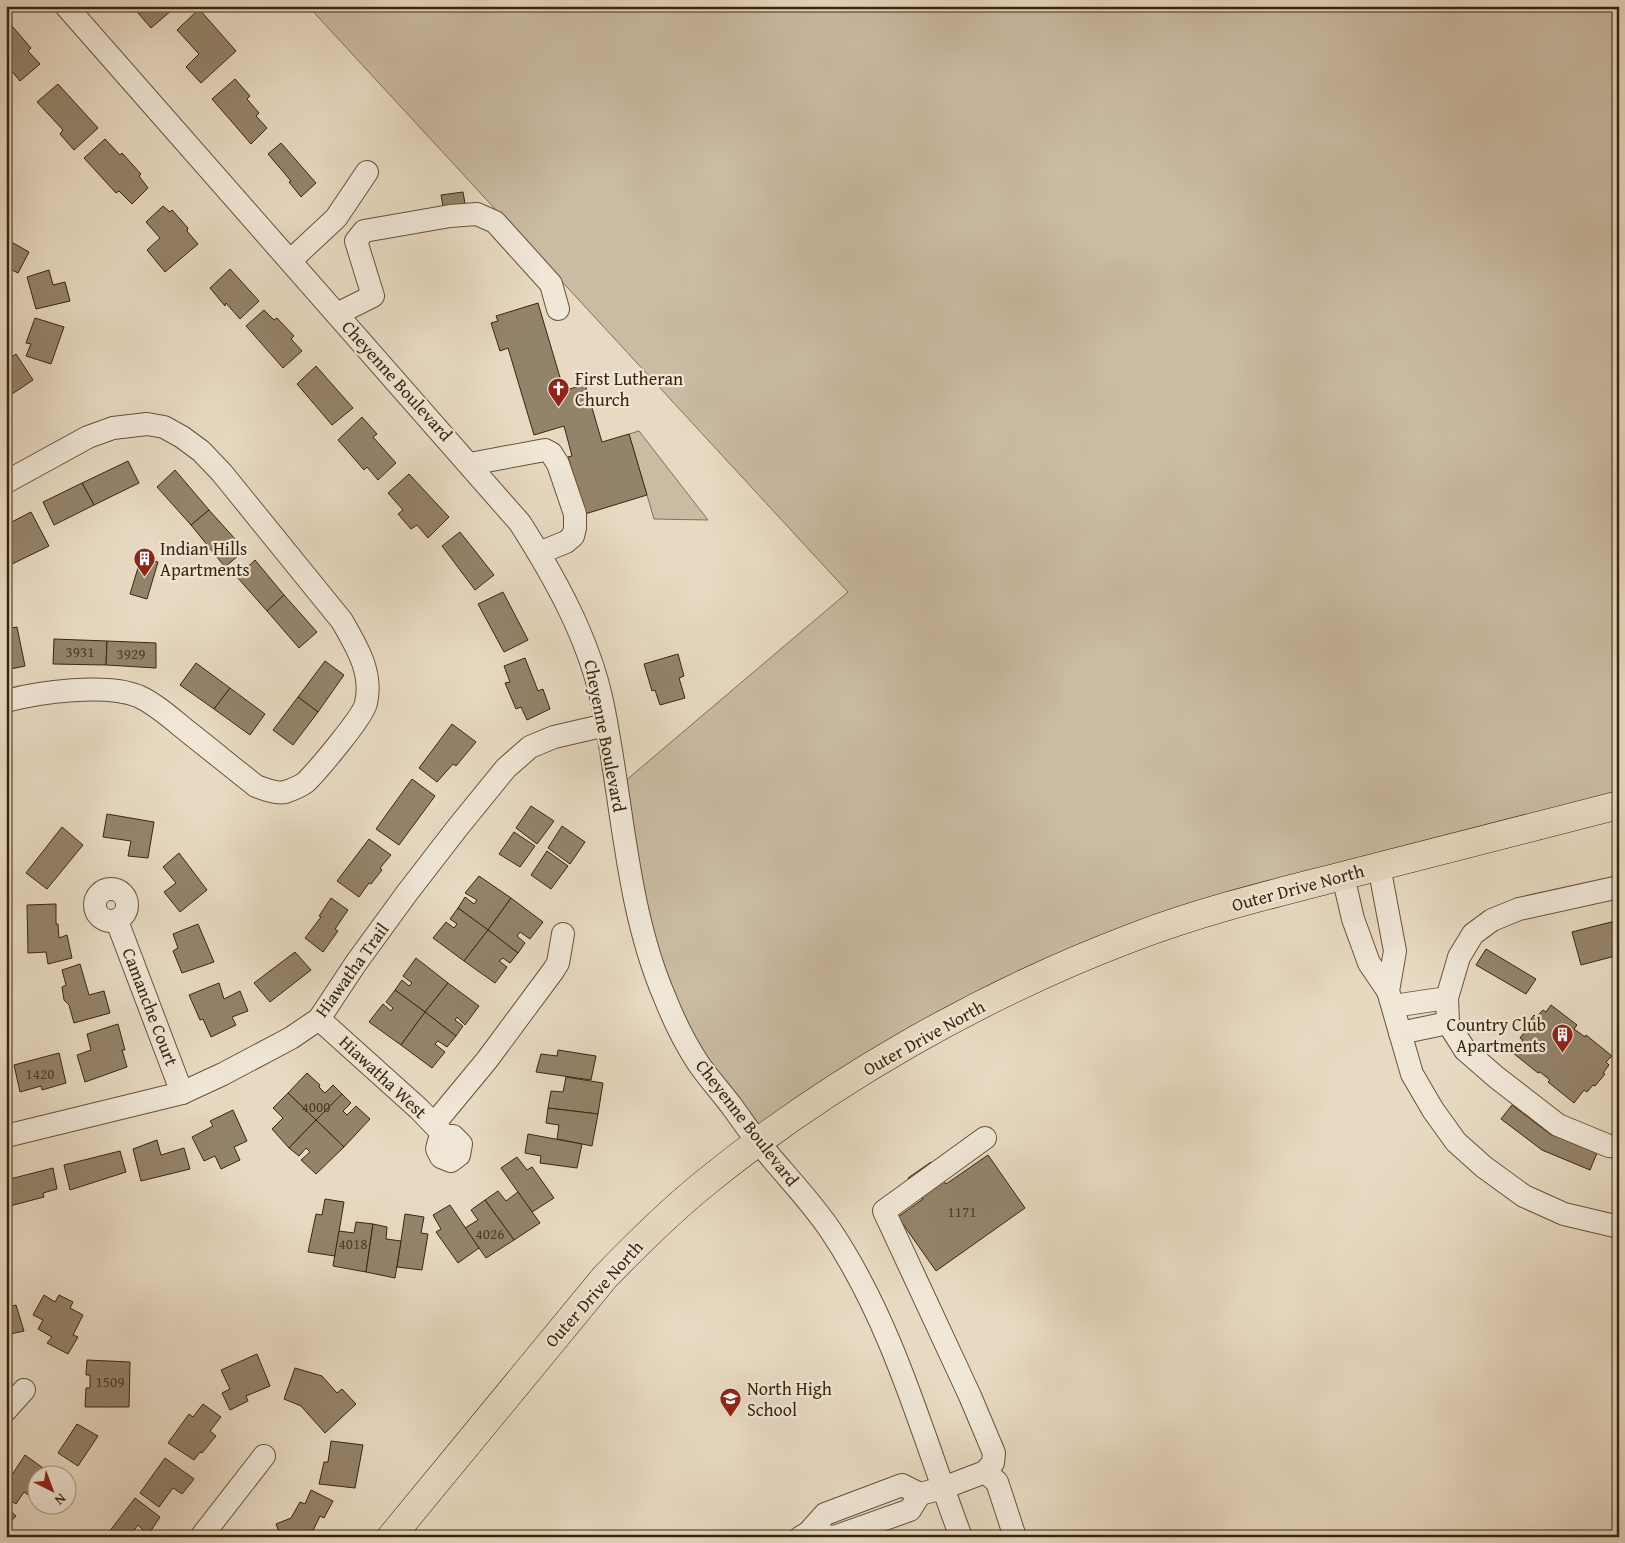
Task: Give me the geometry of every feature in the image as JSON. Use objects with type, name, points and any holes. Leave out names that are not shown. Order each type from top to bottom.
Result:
[{"type":"main road","name":"Outer Drive North","points":[[392,1537],[605,1277],[632,1250],[702,1185],[779,1126],[935,1029],[1073,961],[1136,936],[1189,918],[1267,894],[1619,805]]},
{"type":"street","name":"Cheyenne Boulevard","points":[[66,6],[470,464],[520,523],[552,573],[587,647],[602,700],[630,868],[643,933],[664,996],[678,1028],[699,1064],[758,1143],[806,1197],[832,1233],[855,1272],[908,1385],[942,1488],[961,1537]]},
{"type":"street","points":[[291,260],[336,218],[366,172]]},
{"type":"street","points":[[337,314],[373,296],[356,241],[364,231],[450,216],[478,214],[494,222],[542,273],[551,284],[558,310]]},
{"type":"street","points":[[6,482],[88,437],[113,428],[148,424],[164,427],[201,451],[222,473],[342,621],[356,644],[367,673],[366,705],[351,728],[304,783],[284,792],[267,790],[256,786],[166,714],[137,696],[125,693],[78,690],[52,692],[6,701]]},
{"type":"street","points":[[470,464],[545,450],[556,458],[575,514],[575,528],[573,536],[566,542],[539,553]]},
{"type":"street","name":"Hiawatha Trail","points":[[6,1136],[182,1093],[223,1074],[291,1038],[319,1019],[356,963],[407,894],[506,768],[530,747],[554,737],[606,725]]},
{"type":"street","points":[[1379,866],[1395,951],[1391,998]]},
{"type":"street","points":[[1343,876],[1353,919],[1369,963],[1391,998],[1412,1074],[1433,1110],[1456,1142],[1484,1167],[1524,1196],[1564,1214],[1619,1227]]},
{"type":"street","points":[[1619,887],[1519,909],[1492,920],[1473,934],[1459,957],[1447,998],[1448,1022],[1465,1050],[1496,1077],[1558,1125],[1609,1146],[1619,1147]]},
{"type":"street","name":"Camanche Court","points":[[117,920],[182,1093]]},
{"type":"street","name":"Hiawatha West","points":[[319,1019],[439,1130],[487,1060],[553,971],[558,963],[563,934]]},
{"type":"street","points":[[1391,998],[1447,998]]},
{"type":"street","points":[[1400,1033],[1448,1022]]},
{"type":"street","points":[[804,1535],[825,1514],[902,1485],[920,1494],[942,1488],[984,1472],[993,1463],[994,1453],[932,1311],[884,1210],[985,1138]]},
{"type":"street","points":[[6,1410],[24,1390]]},
{"type":"street","points":[[201,1537],[264,1456]]},
{"type":"street","points":[[984,1472],[997,1482],[1015,1537]]},
{"type":"street","points":[[804,1535],[834,1537],[910,1510],[920,1494]]},
{"type":"shaded area","points":[[308,6],[1619,6],[1619,802],[1118,940],[760,1135],[706,1061],[676,1003],[651,932],[624,782],[848,592]]},
{"type":"shaded area","points":[[639,431],[708,520],[654,519],[629,434]]},
{"type":"building","points":[[132,6],[169,6],[172,10],[151,28]]},
{"type":"building","points":[[199,9],[236,51],[201,83],[186,67],[199,54],[177,30]]},
{"type":"building","points":[[6,24],[9,28],[12,26],[31,48],[28,51],[40,64],[20,81],[6,64]]},
{"type":"building","points":[[235,79],[250,96],[247,99],[259,113],[256,116],[267,128],[251,144],[212,99]]},
{"type":"building","points":[[58,84],[98,128],[74,150],[60,134],[63,130],[37,102]]},
{"type":"building","points":[[105,139],[120,155],[122,153],[141,174],[139,176],[148,188],[132,204],[119,191],[116,193],[84,158]]},
{"type":"building","points":[[281,143],[316,183],[301,197],[289,182],[291,181],[268,154]]},
{"type":"building","points":[[463,192],[466,209],[444,212],[441,195]]},
{"type":"building","points":[[163,206],[170,212],[172,210],[188,228],[187,231],[198,244],[165,272],[147,250],[160,238],[146,222]]},
{"type":"building","points":[[6,239],[29,252],[18,273],[6,267]]},
{"type":"building","points":[[230,269],[259,301],[240,319],[226,303],[225,306],[210,288]]},
{"type":"building","points":[[49,270],[53,285],[65,282],[70,301],[36,309],[27,277]]},
{"type":"building","name":"First Lutheran Church","points":[[538,303],[564,391],[585,384],[602,442],[629,434],[647,495],[585,514],[568,457],[572,456],[564,426],[534,435],[508,348],[500,351],[491,323],[498,321],[496,316]]},
{"type":"building","points":[[264,310],[274,320],[277,318],[294,336],[291,339],[302,351],[283,368],[246,326]]},
{"type":"building","points":[[35,318],[64,327],[51,364],[26,356],[31,344],[26,343]]},
{"type":"building","points":[[16,354],[33,380],[6,398],[6,361]]},
{"type":"building","points":[[316,366],[353,408],[332,425],[297,384]]},
{"type":"building","points":[[362,417],[377,434],[373,437],[396,463],[378,480],[367,467],[364,470],[338,440]]},
{"type":"building","points":[[128,461],[139,483],[94,505],[82,483]]},
{"type":"building","points":[[175,470],[209,510],[191,525],[157,487]]},
{"type":"building","points":[[409,474],[449,517],[428,538],[417,525],[411,529],[398,514],[403,510],[388,493]]},
{"type":"building","points":[[82,483],[94,505],[54,525],[43,502]]},
{"type":"building","points":[[209,510],[245,550],[225,567],[191,525]]},
{"type":"building","points":[[31,512],[49,546],[6,567],[6,525]]},
{"type":"building","points":[[460,532],[494,575],[475,590],[442,546]]},
{"type":"building","name":"Indian Hills Apartments","points":[[141,558],[158,562],[147,599],[130,594]]},
{"type":"building","points":[[255,560],[284,595],[267,611],[237,577]]},
{"type":"building","points":[[503,592],[528,640],[504,652],[478,604]]},
{"type":"building","points":[[284,595],[317,632],[299,648],[267,611]]},
{"type":"building","points":[[17,627],[25,666],[6,670],[6,629]]},
{"type":"building","points":[[54,639],[107,641],[106,665],[53,664]]},
{"type":"building","points":[[107,641],[156,643],[156,668],[106,665]]},
{"type":"building","points":[[678,654],[684,676],[679,678],[685,698],[660,705],[655,690],[652,691],[644,664]]},
{"type":"building","points":[[525,658],[538,691],[543,689],[550,709],[527,720],[521,707],[516,709],[505,683],[510,682],[504,666]]},
{"type":"building","points":[[325,661],[344,675],[318,712],[298,697]]},
{"type":"building","points":[[196,663],[230,688],[214,709],[180,685]]},
{"type":"building","points":[[230,688],[265,714],[250,735],[214,709]]},
{"type":"building","points":[[298,697],[318,712],[293,745],[273,730]]},
{"type":"building","points":[[452,724],[476,742],[456,766],[453,764],[437,782],[419,768]]},
{"type":"building","points":[[412,779],[435,796],[399,845],[376,829]]},
{"type":"building","points":[[531,806],[554,821],[537,844],[516,828]]},
{"type":"building","points":[[107,814],[154,822],[148,858],[128,856],[131,841],[103,837]]},
{"type":"building","points":[[562,826],[585,842],[570,864],[548,848]]},
{"type":"building","points":[[62,827],[83,845],[47,889],[26,873]]},
{"type":"building","points":[[514,832],[535,846],[520,867],[499,854]]},
{"type":"building","points":[[369,839],[391,855],[380,868],[382,870],[359,897],[337,881]]},
{"type":"building","points":[[547,851],[568,866],[551,889],[531,875]]},
{"type":"building","points":[[179,853],[207,890],[180,912],[164,892],[176,883],[163,867]]},
{"type":"building","points":[[479,876],[511,898],[488,930],[458,908],[465,897],[474,904],[477,900],[465,893]]},
{"type":"building","points":[[331,898],[348,910],[335,929],[338,931],[323,952],[305,938],[321,917],[319,916]]},
{"type":"building","points":[[511,898],[543,922],[530,939],[520,932],[517,936],[525,943],[518,953],[488,930]]},
{"type":"building","points":[[56,904],[56,924],[58,924],[59,938],[67,935],[72,958],[48,964],[46,952],[28,953],[27,905]]},
{"type":"building","points":[[458,908],[488,930],[464,961],[433,938],[446,922],[454,928],[457,924],[450,919]]},
{"type":"building","points":[[1619,920],[1619,955],[1581,965],[1572,932]]},
{"type":"building","points":[[198,924],[214,962],[182,973],[173,951],[178,948],[173,934]]},
{"type":"building","points":[[488,930],[518,953],[510,963],[503,958],[499,961],[507,967],[495,983],[464,961]]},
{"type":"building","points":[[1486,949],[1536,979],[1526,994],[1476,965]]},
{"type":"building","points":[[295,952],[311,970],[270,1002],[254,983]]},
{"type":"building","points":[[416,958],[448,983],[425,1012],[395,990],[402,980],[409,986],[412,983],[403,976]]},
{"type":"building","points":[[80,964],[89,995],[104,991],[110,1013],[74,1023],[69,1005],[64,1000],[62,987],[66,985],[62,970]]},
{"type":"building","points":[[219,983],[224,999],[240,991],[248,1011],[232,1017],[236,1025],[211,1037],[203,1019],[200,1020],[189,995]]},
{"type":"building","points":[[448,983],[479,1006],[465,1025],[457,1017],[455,1020],[463,1026],[456,1036],[425,1012]]},
{"type":"building","points":[[395,990],[425,1012],[401,1045],[369,1022],[383,1004],[391,1011],[393,1008],[386,1002]]},
{"type":"building","name":"Country Club Apartments","points":[[1551,1005],[1577,1025],[1574,1029],[1585,1037],[1586,1035],[1612,1056],[1606,1062],[1609,1065],[1603,1073],[1605,1074],[1595,1086],[1593,1085],[1587,1092],[1584,1090],[1574,1103],[1548,1082],[1550,1080],[1513,1053],[1523,1040],[1520,1038],[1534,1015],[1536,1017],[1543,1010],[1546,1012]]},
{"type":"building","points":[[425,1012],[456,1036],[447,1047],[438,1041],[435,1044],[445,1052],[432,1068],[401,1045]]},
{"type":"building","points":[[118,1024],[125,1050],[122,1050],[127,1067],[85,1082],[77,1055],[91,1050],[87,1034]]},
{"type":"building","points":[[558,1050],[596,1056],[591,1080],[536,1072],[541,1054],[557,1056]]},
{"type":"building","points":[[59,1053],[66,1083],[42,1090],[41,1086],[20,1092],[14,1065]]},
{"type":"building","points":[[307,1073],[320,1085],[319,1087],[325,1093],[333,1085],[342,1094],[316,1120],[288,1093]]},
{"type":"building","points":[[566,1077],[603,1083],[598,1114],[548,1108],[551,1091],[563,1092]]},
{"type":"building","points":[[288,1093],[316,1120],[289,1148],[272,1129],[283,1118],[273,1108]]},
{"type":"building","points":[[342,1094],[351,1103],[343,1111],[347,1115],[356,1106],[370,1119],[344,1147],[316,1120]]},
{"type":"building","points":[[1512,1105],[1550,1134],[1597,1153],[1590,1170],[1542,1150],[1501,1119]]},
{"type":"building","points":[[548,1108],[598,1114],[592,1146],[557,1139],[559,1125],[546,1123]]},
{"type":"building","points":[[233,1110],[247,1141],[234,1147],[240,1160],[221,1169],[215,1156],[204,1161],[192,1137],[213,1126],[210,1121]]},
{"type":"building","points":[[316,1120],[344,1147],[316,1174],[301,1160],[310,1152],[306,1148],[299,1156],[289,1148]]},
{"type":"building","points":[[528,1134],[582,1144],[577,1168],[540,1163],[541,1156],[525,1153]]},
{"type":"building","points":[[157,1140],[161,1155],[184,1148],[190,1169],[141,1181],[133,1149]]},
{"type":"building","points":[[120,1151],[126,1172],[70,1190],[64,1165]]},
{"type":"building","points":[[988,1155],[1025,1208],[936,1271],[898,1217],[923,1199],[908,1178],[931,1162],[946,1184]]},
{"type":"building","points":[[517,1157],[527,1170],[532,1167],[554,1198],[532,1212],[501,1168]]},
{"type":"building","points":[[53,1168],[57,1189],[43,1193],[44,1197],[6,1207],[6,1180]]},
{"type":"building","points":[[498,1191],[506,1201],[518,1192],[540,1223],[514,1240],[485,1200]]},
{"type":"building","points":[[325,1199],[344,1202],[335,1256],[308,1252],[316,1214],[322,1215]]},
{"type":"building","points":[[485,1200],[514,1240],[486,1258],[465,1228],[478,1220],[471,1210]]},
{"type":"building","points":[[450,1205],[479,1248],[458,1263],[436,1232],[441,1229],[433,1215]]},
{"type":"building","points":[[405,1214],[424,1217],[421,1233],[428,1234],[422,1270],[397,1267]]},
{"type":"building","points":[[356,1222],[373,1224],[366,1272],[333,1266],[339,1231],[354,1233]]},
{"type":"building","points":[[373,1224],[387,1227],[386,1239],[401,1241],[395,1278],[366,1272]]},
{"type":"building","points":[[44,1295],[55,1302],[59,1295],[73,1302],[70,1308],[83,1315],[73,1335],[78,1337],[68,1354],[47,1343],[52,1337],[38,1329],[43,1320],[33,1315]]},
{"type":"building","points":[[16,1305],[24,1331],[6,1335],[6,1308]]},
{"type":"building","points":[[257,1354],[270,1386],[246,1396],[248,1401],[230,1410],[222,1393],[230,1389],[221,1370]]},
{"type":"building","points":[[87,1360],[130,1362],[129,1407],[85,1407],[86,1388],[90,1388],[90,1375],[86,1375]]},
{"type":"building","points":[[295,1368],[322,1376],[337,1393],[342,1389],[356,1404],[325,1433],[301,1406],[284,1399]]},
{"type":"building","points":[[203,1404],[221,1417],[210,1431],[216,1436],[194,1460],[168,1443],[189,1414],[193,1417]]},
{"type":"building","points":[[77,1424],[98,1436],[78,1466],[58,1453]]},
{"type":"building","points":[[331,1441],[363,1445],[355,1488],[319,1484],[324,1462],[328,1462]]},
{"type":"building","points":[[25,1455],[40,1466],[28,1466],[28,1495],[24,1492],[16,1504],[6,1498],[6,1484]]},
{"type":"building","points":[[165,1458],[194,1479],[182,1494],[173,1488],[159,1507],[140,1493]]},
{"type":"building","points":[[311,1490],[333,1501],[324,1518],[320,1516],[310,1537],[281,1537],[276,1524],[291,1518],[300,1502],[305,1504]]},
{"type":"building","points":[[135,1498],[160,1517],[148,1535],[138,1525],[129,1537],[115,1537],[109,1532]]},
{"type":"building","points":[[6,1507],[16,1516],[6,1527]]},
{"type":"place","name":"First Lutheran Church","points":[[559,408]]},
{"type":"place","name":"Indian Hills Apartments","points":[[144,578]]},
{"type":"place","name":"Country Club Apartments","points":[[1562,1054]]},
{"type":"place","name":"North High School","points":[[731,1418]]}]
